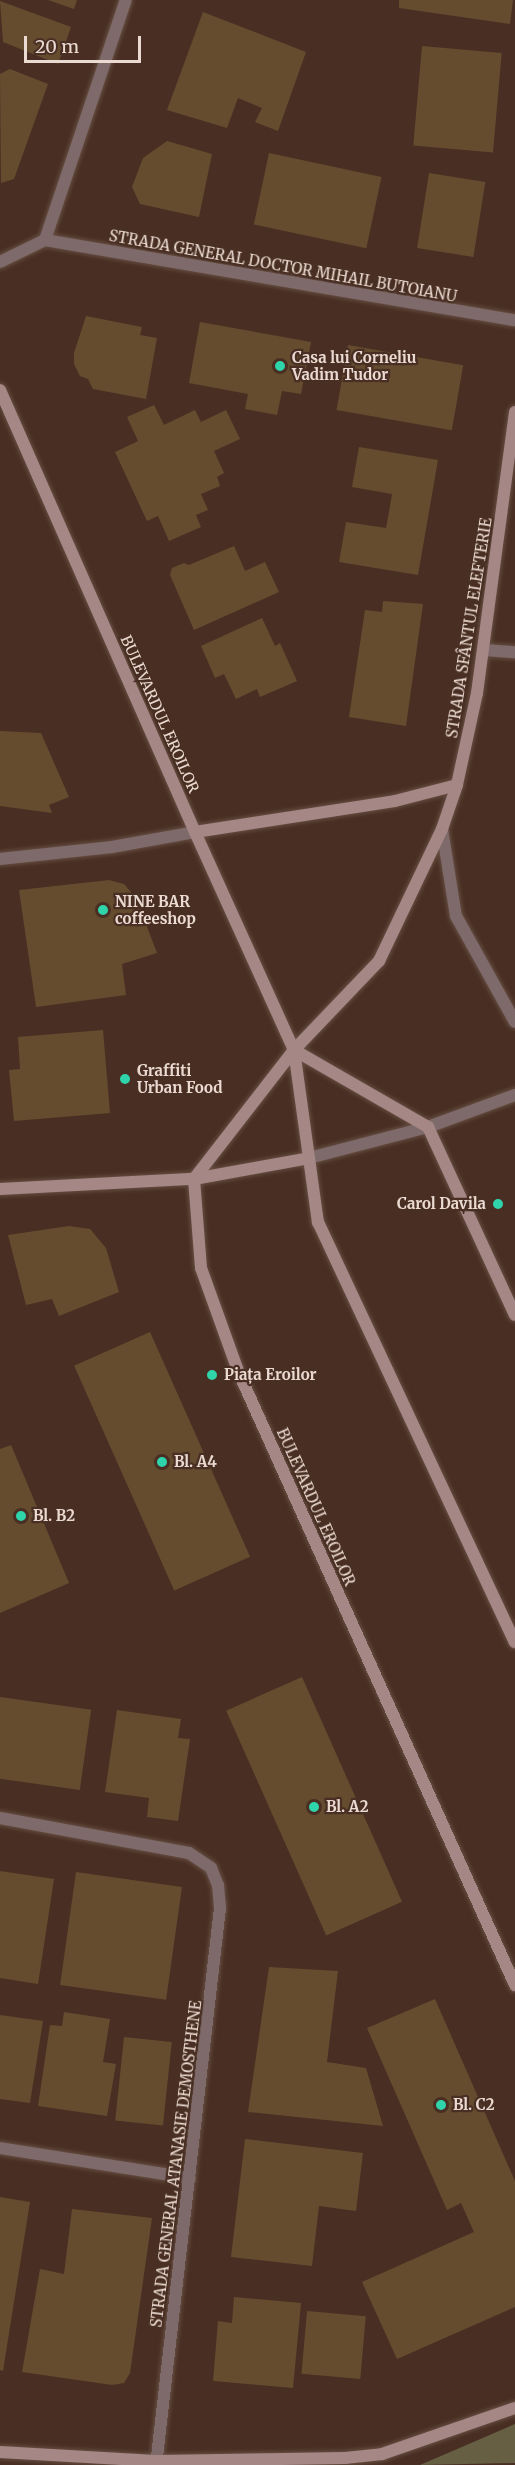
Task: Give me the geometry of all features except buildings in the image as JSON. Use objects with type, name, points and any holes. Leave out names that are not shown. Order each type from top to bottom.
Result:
[{"type":"street","points":[[0,262],[45,240],[126,0]]},
{"type":"street","name":"STRADA GENERAL DOCTOR MIHAIL BUTOIANU","points":[[45,240],[515,320]]},
{"type":"street","name":"BULEVARDUL EROILOR","points":[[0,390],[294,1050],[318,1222],[515,1642]]},
{"type":"street","name":"STRADA SFÂNTUL ELEFTERIE","points":[[294,1050],[380,961],[441,829],[457,785],[469,737],[484,650],[515,412]]},
{"type":"street","points":[[484,650],[515,652]]},
{"type":"street","points":[[0,859],[112,847],[395,801],[457,785]]},
{"type":"street","points":[[441,829],[456,916],[515,1022]]},
{"type":"street","points":[[194,1179],[294,1050],[428,1127],[515,1315]]},
{"type":"street","points":[[0,1189],[194,1179],[309,1158],[428,1127],[515,1095]]},
{"type":"street","name":"BULEVARDUL EROILOR","points":[[194,1179],[201,1268],[238,1371],[515,1986]]},
{"type":"street","name":"STRADA GENERAL ATANASIE DEMOSTHENE","points":[[0,1818],[189,1853],[211,1868],[218,1885],[220,1908],[156,2463]]},
{"type":"street","points":[[0,2148],[190,2178]]},
{"type":"street","points":[[0,2452],[156,2463],[382,2454],[515,2408]]},
{"type":"shaded area","points":[[515,2424],[515,2463],[420,2465]]},
{"type":"place","name":"Casa lui Corneliu Vadim Tudor","points":[[280,366]]},
{"type":"place","name":"NINE BAR coffeeshop","points":[[103,910]]},
{"type":"place","name":"Graffiti Urban Food","points":[[125,1079]]},
{"type":"place","name":"Carol Davila","points":[[498,1204]]},
{"type":"place","name":"Piața Eroilor","points":[[212,1375]]},
{"type":"place","name":"Bl. A4","points":[[162,1462]]},
{"type":"place","name":"Bl. B2","points":[[21,1516]]},
{"type":"place","name":"Bl. A2","points":[[314,1807]]},
{"type":"place","name":"Bl. C2","points":[[441,2105]]}]
